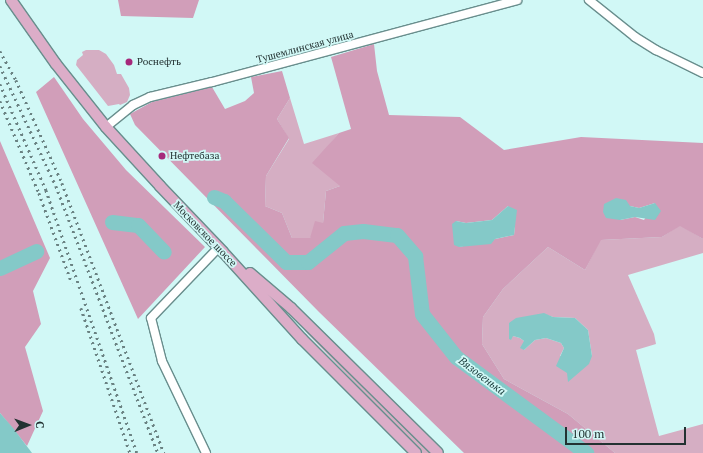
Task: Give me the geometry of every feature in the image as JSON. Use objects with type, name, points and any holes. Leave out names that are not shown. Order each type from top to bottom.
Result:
[{"type":"main road","name":"Московское шоссе","points":[[11,0],[56,64],[106,127],[221,249],[302,340],[416,453]]},
{"type":"main road","points":[[221,249],[291,308],[438,453]]},
{"type":"street","name":"Тушемлинская улица","points":[[106,127],[133,105],[150,97],[212,82],[517,0]]},
{"type":"street","points":[[589,0],[635,37],[656,50],[703,73]]},
{"type":"street","points":[[206,453],[162,361],[151,318],[221,249]]},
{"type":"shaded area","points":[[118,0],[199,0],[193,18],[121,16]]},
{"type":"shaded area","points":[[374,44],[377,71],[389,115],[460,117],[504,150],[581,137],[703,143],[703,239],[680,226],[662,237],[601,240],[585,270],[548,247],[503,289],[483,317],[482,344],[504,379],[568,414],[615,453],[464,453],[319,312],[135,125],[130,114],[152,102],[212,87],[225,109],[245,101],[254,93],[251,77],[282,71],[290,98],[277,119],[289,138],[266,176],[265,206],[282,213],[292,238],[310,238],[315,221],[323,223],[326,191],[340,186],[312,163],[339,133],[351,129],[331,57]],"holes":[[[655,203],[644,220],[635,217],[620,220],[630,206],[639,208]],[[508,206],[515,224],[514,235],[459,247],[456,221],[466,223],[492,220]]]},
{"type":"shaded area","points":[[86,50],[99,50],[106,54],[114,65],[117,74],[121,74],[129,88],[130,95],[127,102],[120,105],[108,106],[76,65],[77,60],[83,55],[82,52]]},
{"type":"shaded area","points":[[54,77],[83,119],[126,170],[205,247],[138,319],[36,92]]},
{"type":"shaded area","points":[[290,98],[304,144],[339,133],[328,146],[340,186],[326,191],[323,223],[310,238],[292,238],[282,213],[265,206],[266,176],[289,139],[277,119]]},
{"type":"shaded area","points":[[0,141],[50,258],[33,291],[41,324],[25,347],[43,411],[27,446],[0,413]]},
{"type":"shaded area","points":[[680,225],[703,239],[703,253],[628,275],[654,334],[656,344],[636,350],[659,436],[703,424],[703,453],[615,453],[568,414],[504,379],[482,344],[483,317],[503,289],[548,247],[585,270],[600,240],[662,237]],"holes":[[[544,314],[553,317],[575,318],[588,330],[592,356],[560,356],[564,348],[561,343],[546,338],[535,340],[524,350],[524,341],[513,336]]]},
{"type":"shaded area","points":[[304,330],[308,332],[430,453],[422,453]]},
{"type":"water","points":[[616,198],[626,200],[630,206],[639,208],[655,203],[661,211],[655,220],[635,217],[620,220],[606,218],[603,212],[604,204]]},
{"type":"water","points":[[508,206],[517,210],[514,235],[495,239],[491,244],[459,247],[454,245],[452,224],[456,221],[466,223],[492,220]]},
{"type":"water","points":[[544,313],[553,317],[575,318],[588,330],[592,356],[589,364],[568,382],[567,373],[556,366],[564,348],[561,343],[546,338],[535,340],[524,350],[520,348],[524,341],[520,338],[513,336],[511,340],[509,339],[509,323],[516,318]]},
{"type":"water","points":[[0,413],[13,428],[32,453],[0,453]]},
{"type":"waterway","name":"Вязовенька","points":[[214,197],[224,201],[286,262],[308,262],[344,233],[363,231],[397,235],[415,256],[422,314],[456,357],[586,453]]},
{"type":"waterway","name":"Вязовенька","points":[[112,222],[138,225],[164,252]]},
{"type":"waterway","name":"Вязовенька","points":[[0,268],[36,251]]},
{"type":"railway","points":[[0,51],[16,80],[62,183],[164,453]]},
{"type":"railway","points":[[0,66],[56,186],[158,453]]},
{"type":"railway","points":[[0,84],[46,190],[137,453]]},
{"type":"railway","points":[[0,101],[39,193],[72,283]]},
{"type":"railway","points":[[81,308],[130,453]]},
{"type":"place","name":"Роснефть","points":[[129,62]]},
{"type":"place","name":"Нефтебаза","points":[[162,156]]}]
